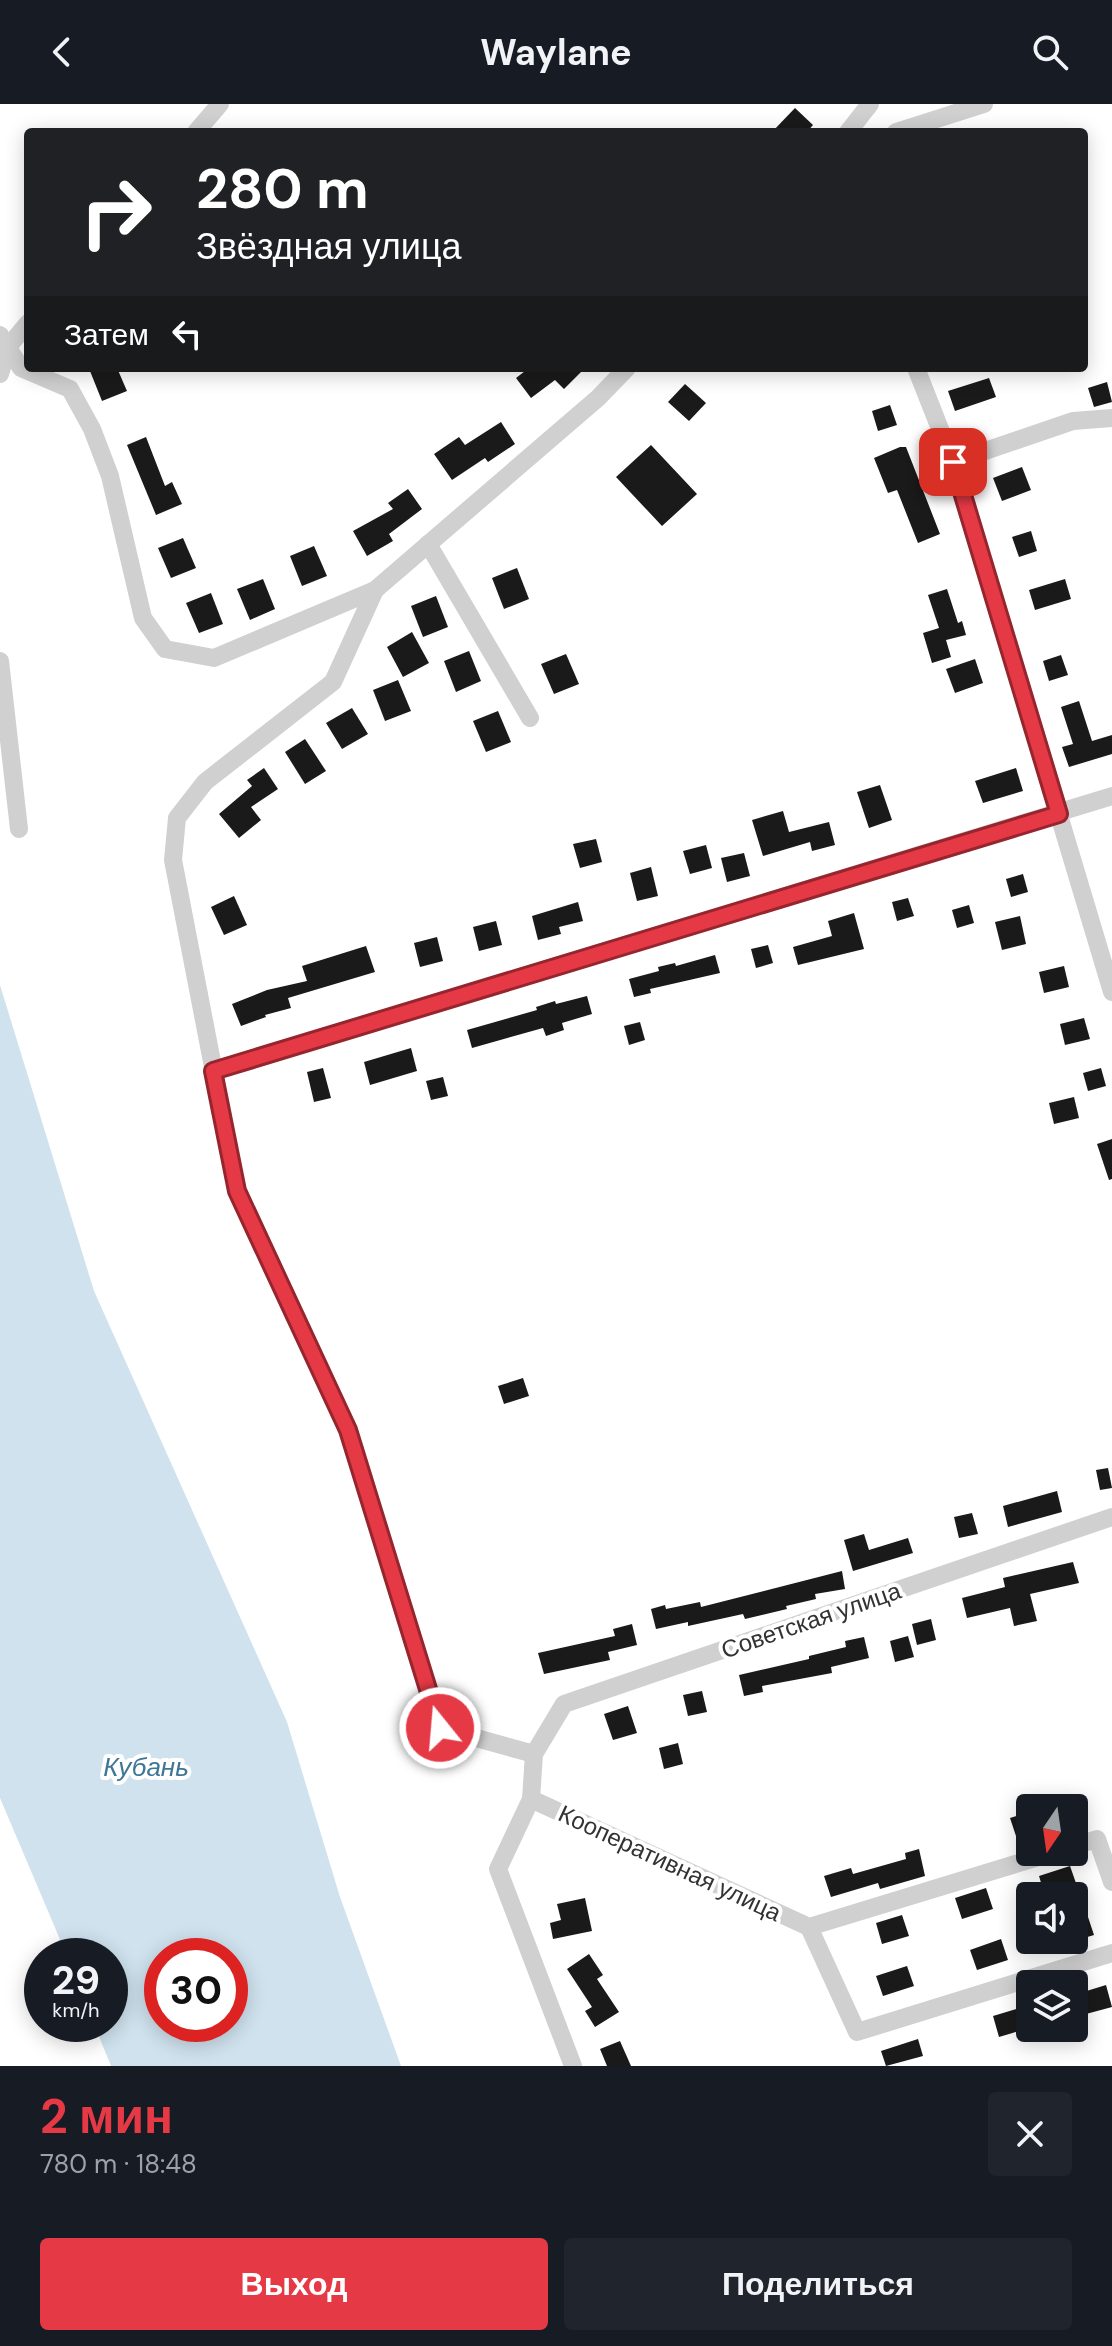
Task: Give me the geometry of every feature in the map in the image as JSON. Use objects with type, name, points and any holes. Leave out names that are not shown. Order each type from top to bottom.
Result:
[{"type":"street","points":[[199,128],[220,104]]},
{"type":"street","points":[[851,128],[870,104]]},
{"type":"street","points":[[909,128],[984,104]]},
{"type":"street","points":[[0,374],[4,341],[24,326]]},
{"type":"street","points":[[4,341],[24,369]]},
{"type":"street","points":[[30,372],[70,389],[92,429],[110,476],[143,618],[165,649],[214,658],[375,590],[598,398],[623,372]]},
{"type":"street","points":[[918,372],[953,462],[1112,992]]},
{"type":"street","points":[[953,462],[1073,421],[1112,418]]},
{"type":"street","points":[[428,544],[530,718]]},
{"type":"street","points":[[375,590],[333,682],[205,782],[177,818],[173,860],[237,1191],[348,1430],[440,1728],[534,1754],[531,1799],[498,1869],[573,2066]]},
{"type":"street","points":[[0,661],[19,829]]},
{"type":"street","points":[[213,1071],[1112,796]]},
{"type":"street","name":"Советская улица","points":[[534,1754],[564,1704],[1112,1517]]},
{"type":"street","name":"Кооперативная улица","points":[[531,1799],[809,1927],[857,2032],[1112,1953]]},
{"type":"street","points":[[1088,1842],[1097,1839],[1112,1882]]},
{"type":"street","name":"Кооперативная улица","points":[[809,1927],[1016,1864]]},
{"type":"water","name":"Кубань","points":[[0,985],[94,1291],[287,1722],[340,1897],[401,2066],[111,2066],[101,2042],[128,2042],[128,1938],[59,1938],[0,1798]]},
{"type":"building","points":[[795,108],[813,125],[810,128],[776,128]]},
{"type":"building","points":[[90,372],[119,372],[127,391],[102,401]]},
{"type":"building","points":[[524,372],[581,372],[564,389],[555,380],[531,398],[516,378]]},
{"type":"building","points":[[989,378],[996,397],[955,411],[948,391]]},
{"type":"building","points":[[1107,382],[1112,402],[1094,407],[1088,388]]},
{"type":"building","points":[[685,384],[706,403],[689,421],[668,402]]},
{"type":"building","points":[[890,405],[897,425],[878,431],[872,411]]},
{"type":"building","points":[[501,422],[515,444],[488,462],[485,458],[452,480],[434,454],[459,437],[465,445]]},
{"type":"building","points":[[146,437],[165,486],[172,482],[182,504],[156,515],[127,445]]},
{"type":"building","points":[[651,445],[697,494],[662,526],[616,477]]},
{"type":"building","points":[[906,447],[940,534],[918,543],[897,490],[888,493],[874,458]]},
{"type":"building","points":[[1022,467],[1031,490],[1002,501],[993,478]]},
{"type":"building","points":[[408,489],[422,509],[389,534],[393,541],[367,556],[353,531],[393,509],[388,503]]},
{"type":"building","points":[[1031,531],[1037,551],[1019,557],[1012,537]]},
{"type":"building","points":[[183,538],[196,568],[171,578],[158,548]]},
{"type":"building","points":[[314,546],[327,576],[302,586],[290,556]]},
{"type":"building","points":[[517,568],[529,599],[504,609],[492,578]]},
{"type":"building","points":[[263,579],[275,609],[250,620],[237,589]]},
{"type":"building","points":[[1065,579],[1071,599],[1035,610],[1029,590]]},
{"type":"building","points":[[947,589],[958,623],[962,621],[966,635],[946,640],[951,657],[932,663],[923,633],[939,628],[928,595]]},
{"type":"building","points":[[211,593],[223,624],[199,633],[186,603]]},
{"type":"building","points":[[436,596],[448,627],[423,637],[411,606]]},
{"type":"building","points":[[412,632],[429,663],[403,677],[387,647]]},
{"type":"building","points":[[469,651],[481,681],[456,692],[444,661]]},
{"type":"building","points":[[566,654],[579,684],[554,694],[541,664]]},
{"type":"building","points":[[1061,655],[1068,675],[1049,681],[1043,661]]},
{"type":"building","points":[[975,659],[983,683],[955,693],[946,669]]},
{"type":"building","points":[[398,680],[411,711],[385,721],[373,690]]},
{"type":"building","points":[[1079,701],[1092,741],[1112,735],[1112,754],[1069,767],[1062,747],[1073,744],[1061,707]]},
{"type":"building","points":[[352,708],[368,734],[342,749],[326,723]]},
{"type":"building","points":[[498,711],[511,742],[486,752],[473,721]]},
{"type":"building","points":[[305,739],[326,771],[305,784],[285,752]]},
{"type":"building","points":[[264,768],[278,789],[251,807],[261,820],[239,838],[219,814],[252,786],[247,780]]},
{"type":"building","points":[[1016,768],[1023,791],[983,803],[975,781]]},
{"type":"building","points":[[880,785],[892,820],[869,828],[857,792]]},
{"type":"building","points":[[783,811],[789,832],[829,822],[835,845],[812,851],[810,842],[763,856],[752,820]]},
{"type":"building","points":[[596,839],[602,862],[580,868],[573,844]]},
{"type":"building","points":[[706,845],[712,868],[690,874],[683,851]]},
{"type":"building","points":[[744,853],[750,876],[727,882],[721,858]]},
{"type":"building","points":[[651,867],[658,896],[637,901],[630,873]]},
{"type":"building","points":[[1023,874],[1028,892],[1011,897],[1006,879]]},
{"type":"building","points":[[234,896],[247,925],[224,935],[211,907]]},
{"type":"building","points":[[908,898],[914,916],[897,921],[892,902]]},
{"type":"building","points":[[578,902],[583,921],[559,927],[561,934],[538,940],[532,916]]},
{"type":"building","points":[[969,905],[974,923],[957,928],[952,910]]},
{"type":"building","points":[[854,913],[864,949],[798,965],[793,947],[832,936],[828,921]]},
{"type":"building","points":[[1020,916],[1026,944],[1002,950],[995,922]]},
{"type":"building","points":[[496,921],[502,945],[479,951],[473,927]]},
{"type":"building","points":[[437,937],[443,961],[420,967],[414,943]]},
{"type":"building","points":[[768,945],[773,963],[756,968],[751,949]]},
{"type":"building","points":[[366,946],[375,972],[288,998],[291,1008],[241,1026],[232,1004],[267,990],[307,981],[302,966]]},
{"type":"building","points":[[715,955],[720,973],[650,989],[651,993],[634,997],[629,979],[659,971],[658,967],[675,963],[676,966]]},
{"type":"building","points":[[1064,966],[1069,987],[1044,993],[1039,972]]},
{"type":"building","points":[[587,996],[592,1014],[562,1023],[564,1030],[546,1036],[543,1028],[472,1048],[467,1030],[537,1010],[536,1007],[555,1001],[556,1004]]},
{"type":"building","points":[[1084,1018],[1090,1039],[1065,1045],[1060,1024]]},
{"type":"building","points":[[640,1022],[645,1040],[629,1045],[624,1026]]},
{"type":"building","points":[[411,1048],[417,1071],[370,1085],[364,1062]]},
{"type":"building","points":[[323,1068],[331,1098],[314,1102],[307,1072]]},
{"type":"building","points":[[1101,1068],[1106,1086],[1088,1091],[1083,1073]]},
{"type":"building","points":[[443,1077],[448,1096],[431,1100],[426,1081]]},
{"type":"building","points":[[1074,1097],[1079,1118],[1054,1124],[1049,1103]]},
{"type":"building","points":[[1112,1139],[1112,1179],[1109,1180],[1097,1144]]},
{"type":"building","points":[[523,1378],[529,1396],[504,1404],[498,1386]]},
{"type":"building","points":[[1108,1468],[1112,1488],[1100,1490],[1096,1470]]},
{"type":"building","points":[[1057,1491],[1062,1512],[1008,1527],[1003,1506]]},
{"type":"building","points":[[972,1513],[978,1534],[959,1538],[954,1517]]},
{"type":"building","points":[[864,1534],[869,1550],[908,1538],[913,1553],[853,1571],[844,1540]]},
{"type":"building","points":[[1073,1562],[1079,1583],[1030,1594],[1037,1621],[1014,1626],[1010,1608],[967,1618],[962,1598],[1005,1587],[1003,1578]]},
{"type":"building","points":[[842,1571],[845,1589],[815,1594],[816,1599],[786,1606],[787,1609],[745,1619],[743,1614],[688,1626],[688,1622],[656,1629],[651,1609],[700,1602],[701,1607]]},
{"type":"building","points":[[931,1619],[936,1640],[917,1645],[912,1624]]},
{"type":"building","points":[[632,1624],[637,1645],[608,1652],[610,1660],[544,1674],[538,1653],[615,1636],[613,1629]]},
{"type":"building","points":[[908,1636],[914,1657],[895,1662],[890,1641]]},
{"type":"building","points":[[864,1637],[869,1658],[831,1667],[832,1673],[762,1686],[763,1692],[744,1696],[739,1675],[809,1659],[809,1656],[846,1647],[845,1641]]},
{"type":"building","points":[[702,1691],[707,1712],[688,1716],[683,1695]]},
{"type":"building","points":[[628,1706],[637,1733],[613,1740],[604,1714]]},
{"type":"building","points":[[678,1743],[683,1764],[664,1769],[659,1748]]},
{"type":"building","points":[[1016,1816],[1016,1836],[1010,1818]]},
{"type":"building","points":[[919,1849],[925,1876],[880,1889],[878,1883],[831,1897],[824,1876],[851,1868],[853,1874],[906,1859],[905,1853]]},
{"type":"building","points":[[1070,1866],[1076,1882],[1041,1882],[1039,1876]]},
{"type":"building","points":[[986,1888],[993,1909],[962,1919],[955,1898]]},
{"type":"building","points":[[585,1898],[592,1931],[553,1939],[550,1923],[561,1920],[557,1904]]},
{"type":"building","points":[[902,1915],[909,1936],[882,1944],[876,1923]]},
{"type":"building","points":[[1088,1917],[1094,1935],[1088,1937]]},
{"type":"building","points":[[1001,1939],[1008,1960],[977,1970],[970,1950]]},
{"type":"building","points":[[589,1954],[603,1975],[597,1979],[619,2012],[595,2027],[585,2011],[592,2007],[567,1969]]},
{"type":"building","points":[[907,1966],[914,1986],[883,1996],[876,1976]]},
{"type":"building","points":[[1106,1985],[1112,2007],[1088,2013],[1088,1991]]},
{"type":"building","points":[[1016,2009],[1016,2032],[999,2037],[993,2016]]},
{"type":"building","points":[[918,2039],[923,2056],[886,2066],[881,2051]]},
{"type":"building","points":[[620,2041],[631,2066],[607,2066],[600,2049]]},
{"type":"route","points":[[440,1728],[348,1430],[237,1191],[213,1071],[1059,814],[953,462]]}]
